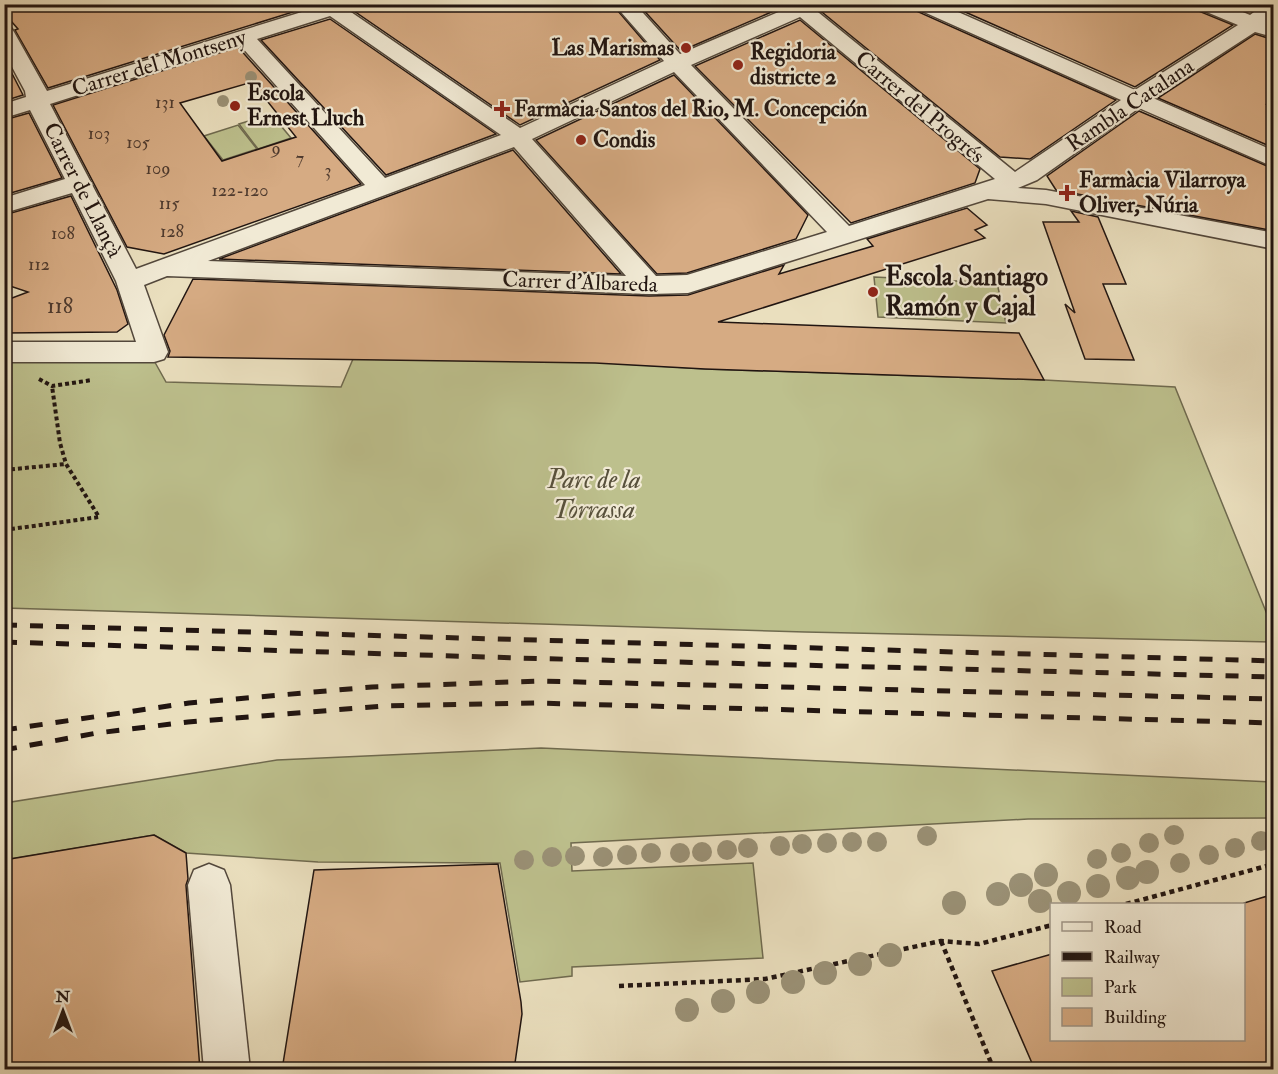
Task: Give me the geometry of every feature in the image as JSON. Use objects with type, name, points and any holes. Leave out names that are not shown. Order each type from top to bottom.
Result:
[{"type":"street","points":[[624,4],[676,63],[845,236]]},
{"type":"street","points":[[922,4],[1274,160]]},
{"type":"street","points":[[1204,4],[1274,32]]},
{"type":"street","points":[[336,6],[518,137],[649,285]]},
{"type":"street","name":"Carrer del Montseny","points":[[4,111],[244,37],[336,6]]},
{"type":"street","name":"Rambla Catalana","points":[[982,193],[1020,178],[1274,7]]},
{"type":"street","name":"Carrer del Progrés","points":[[676,63],[802,9],[1046,197]]},
{"type":"street","name":"Carrer de Llançà","points":[[4,32],[36,91],[37,101],[129,280],[137,354],[4,352]]},
{"type":"street","points":[[244,37],[380,187]]},
{"type":"street","points":[[129,280],[518,137],[676,63]]},
{"type":"street","points":[[4,206],[79,183]]},
{"type":"street","points":[[982,193],[1046,197],[1274,241]]},
{"type":"street","name":"Carrer d'Albareda","points":[[164,268],[649,285],[688,284],[982,193]]},
{"type":"street","points":[[209,885],[226,1070]]},
{"type":"path","points":[[4,531],[99,517],[66,464],[60,443],[52,386]]},
{"type":"path","points":[[4,470],[66,464]]},
{"type":"path","points":[[1130,903],[1274,864]]},
{"type":"path","points":[[620,986],[765,979],[940,941],[979,944],[1050,926]]},
{"type":"path","points":[[940,941],[994,1070]]},
{"type":"green space","points":[[271,114],[291,138],[258,149],[239,124]]},
{"type":"green space","points":[[238,125],[257,149],[223,160],[204,136]]},
{"type":"green space","points":[[874,277],[997,283],[1006,323],[878,317]]},
{"type":"green space","name":"Parc de la Torrassa","points":[[152,357],[166,382],[341,387],[353,359],[595,362],[705,369],[1044,380],[1175,387],[1273,629],[1274,642],[805,632],[5,608],[5,359]]},
{"type":"green space","points":[[541,748],[1273,782],[1273,818],[1028,819],[571,843],[572,871],[753,863],[763,958],[572,967],[572,976],[520,982],[500,863],[318,862],[186,853],[154,835],[5,860],[5,803],[277,760]]},
{"type":"building","points":[[4,4],[308,4],[306,8],[48,88],[15,30],[18,29],[4,13]]},
{"type":"building","points":[[376,4],[612,4],[660,60],[520,125],[354,11]]},
{"type":"building","points":[[638,4],[790,4],[681,51]]},
{"type":"building","points":[[812,4],[910,4],[914,10],[1116,100],[1030,159],[1000,157]]},
{"type":"building","points":[[947,4],[1192,4],[1196,10],[1233,25],[1135,87]]},
{"type":"building","points":[[330,19],[496,134],[386,175],[261,40]]},
{"type":"building","points":[[800,20],[980,169],[975,183],[851,223],[695,66]]},
{"type":"building","points":[[1255,34],[1274,40],[1274,101],[1267,104],[1274,106],[1274,148],[1158,98]]},
{"type":"building","points":[[238,47],[361,184],[164,254],[127,247],[53,105]],"holes":[[[252,82],[296,137],[222,161],[180,103]]]},
{"type":"building","points":[[4,58],[23,95],[4,101]]},
{"type":"building","points":[[674,75],[808,215],[796,239],[687,273],[657,274],[536,140]]},
{"type":"building","points":[[1139,111],[1274,169],[1274,231],[1056,190],[1047,176]]},
{"type":"building","points":[[29,113],[62,178],[4,195],[4,120]]},
{"type":"building","points":[[513,150],[621,274],[219,259]]},
{"type":"building","points":[[71,196],[117,290],[128,324],[117,332],[4,333],[4,301],[28,292],[4,284],[4,215]]},
{"type":"building","points":[[967,208],[987,225],[975,230],[985,238],[718,322],[1019,333],[1044,380],[705,369],[595,363],[168,357],[170,351],[164,335],[193,279],[649,296],[688,295],[784,265],[779,274],[873,246],[867,239]]},
{"type":"building","points":[[1071,211],[1098,217],[1126,284],[1103,284],[1134,360],[1085,359],[1065,304],[1075,313],[1043,222],[1079,222]]},
{"type":"building","points":[[154,835],[186,853],[188,879],[186,885],[200,1070],[4,1070],[4,860]]},
{"type":"building","points":[[498,864],[522,1014],[514,1070],[282,1070],[314,870]]},
{"type":"building","points":[[1274,894],[1274,1070],[1035,1070],[992,971],[1050,955],[1050,1041],[1245,1041],[1244,903]]},
{"type":"railway","points":[[4,625],[1274,661]]},
{"type":"railway","points":[[4,642],[518,658],[1274,677]]},
{"type":"railway","points":[[4,730],[189,703],[372,687],[539,681],[1274,699]]},
{"type":"railway","points":[[4,750],[97,733],[188,722],[383,706],[537,703],[1274,723]]},
{"type":"place","name":"Las Marismas","points":[[686,48]]},
{"type":"place","name":"Regidoria districte 2","points":[[738,65]]},
{"type":"place","name":"Escola Ernest Lluch","points":[[235,106]]},
{"type":"place","name":"Farmàcia Santos del Rio, M. Concepción","points":[[502,109]]},
{"type":"place","name":"Condis","points":[[581,140]]},
{"type":"place","name":"Farmàcia Vilarroya Oliver, Núria","points":[[1067,193]]},
{"type":"place","name":"Escola Santiago Ramón y Cajal","points":[[873,292]]}]
